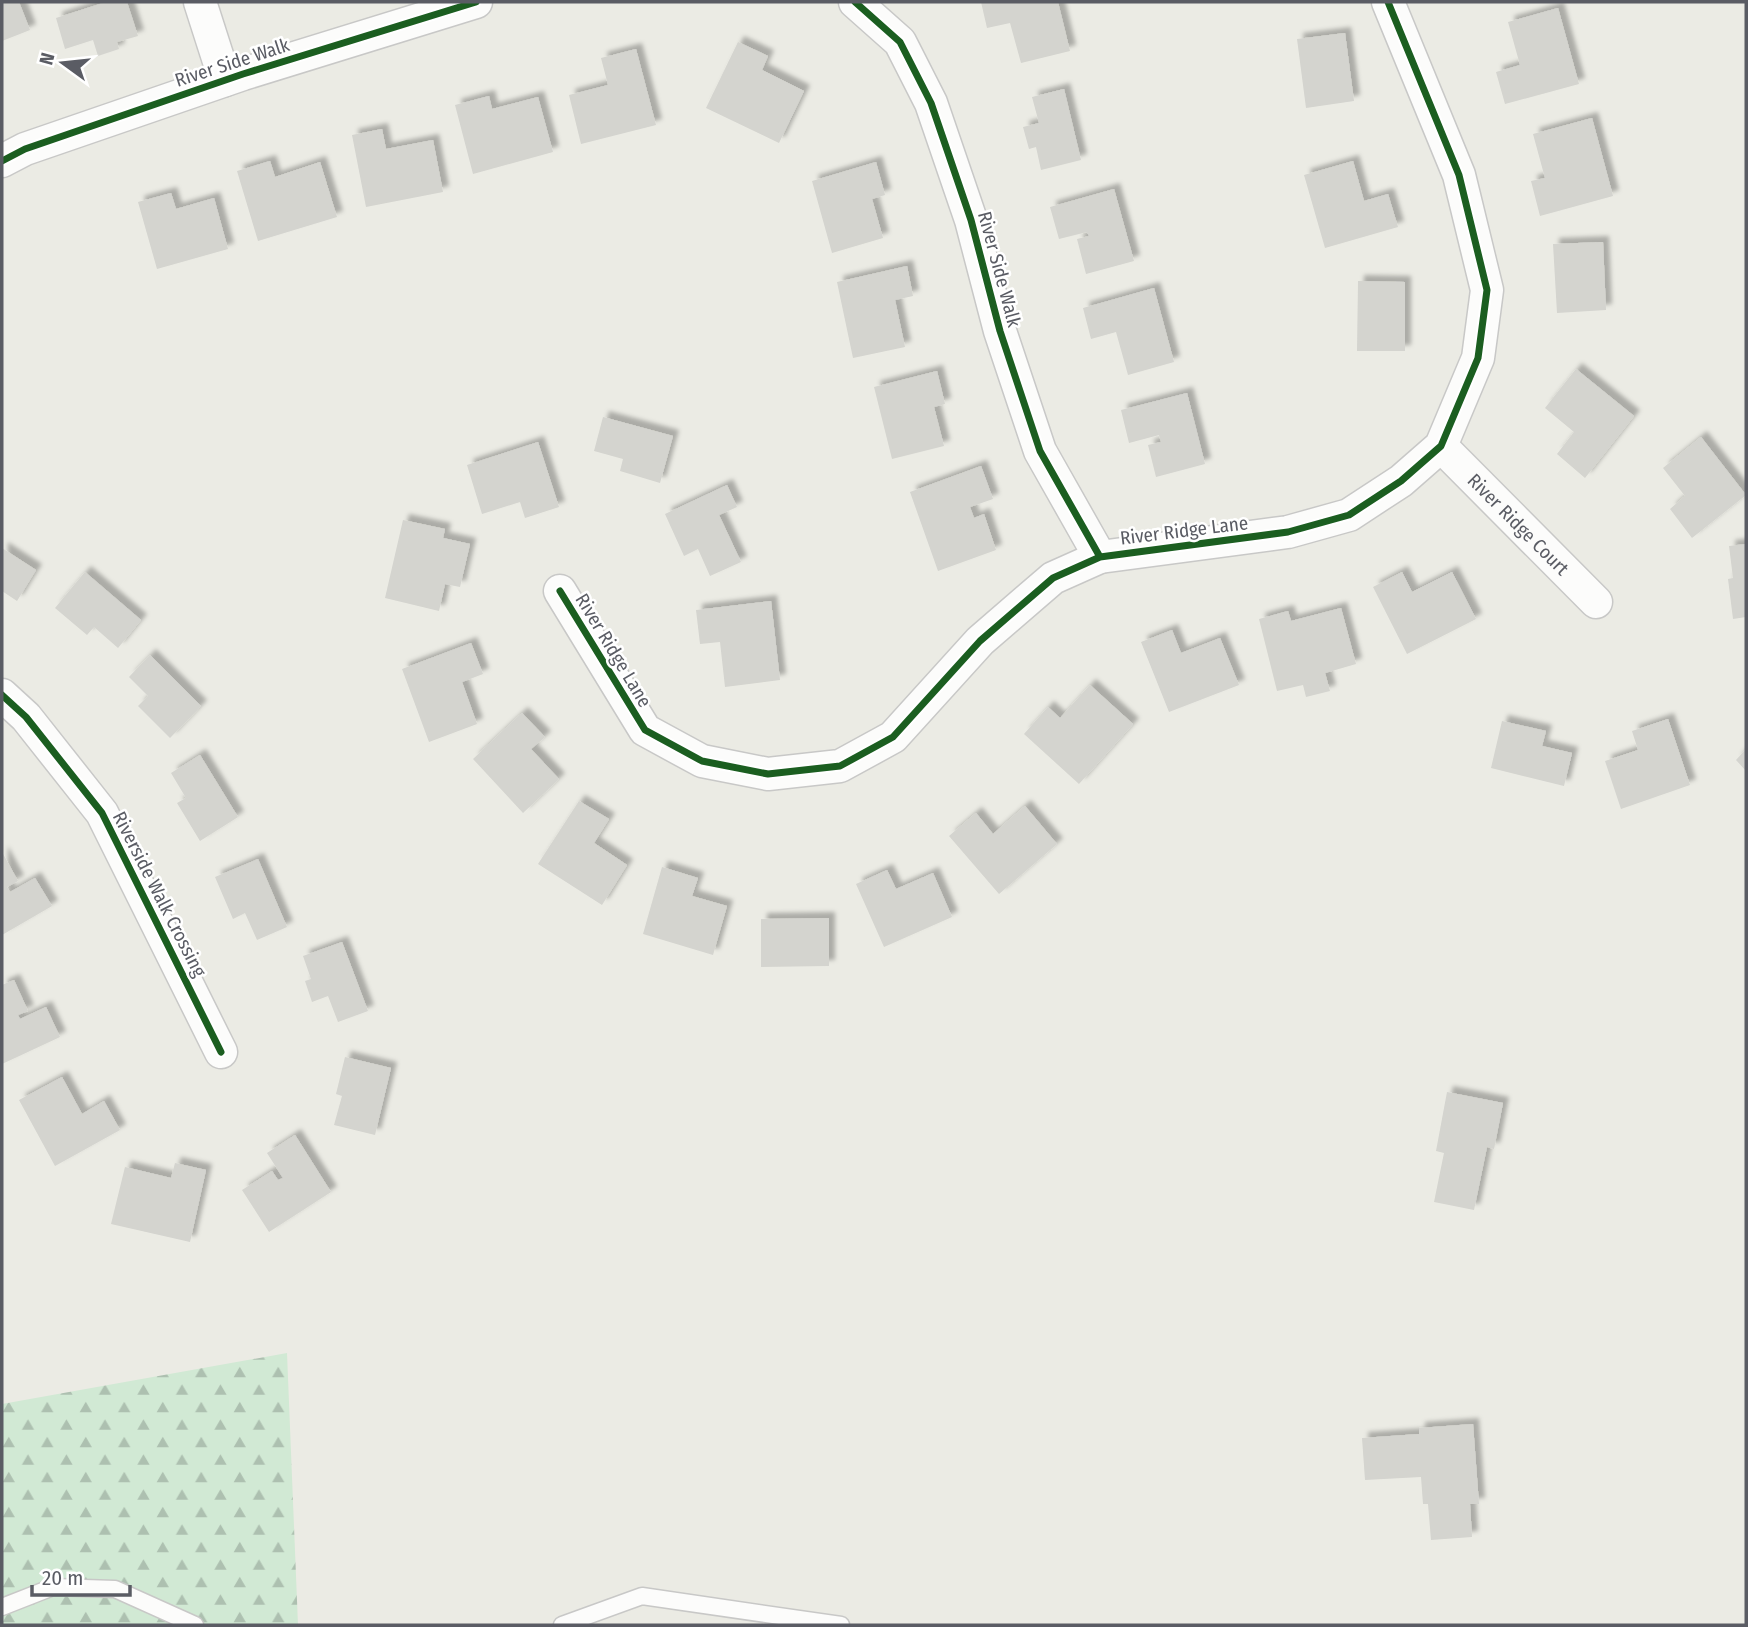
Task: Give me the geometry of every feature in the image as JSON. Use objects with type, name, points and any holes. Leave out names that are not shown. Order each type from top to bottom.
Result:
[{"type":"street","points":[[200,2],[225,80]]},
{"type":"street","name":"River Side Walk","points":[[2,161],[25,149],[225,80],[476,2]]},
{"type":"street","name":"River Side Walk","points":[[855,2],[900,43],[931,103],[971,220],[1000,331],[1040,451],[1100,557]]},
{"type":"street","name":"River Ridge Lane","points":[[560,591],[645,730],[702,761],[768,774],[840,766],[893,737],[980,641],[1053,578],[1100,557],[1288,532],[1349,514],[1401,481],[1441,446],[1478,358],[1487,290],[1460,175],[1388,2]]},
{"type":"street","name":"River Ridge Court","points":[[1441,446],[1596,602]]},
{"type":"street","name":"Riverside Walk Crossing","points":[[2,695],[26,717],[102,813],[221,1052]]},
{"type":"lane","points":[[2,1607],[52,1587],[115,1589],[195,1625]]},
{"type":"lane","points":[[562,1625],[642,1597],[841,1625]]},
{"type":"green space","points":[[287,1353],[298,1625],[2,1625],[2,1404]]},
{"type":"building","points":[[2,2],[19,2],[30,30],[2,41]]},
{"type":"building","points":[[106,2],[127,2],[138,36],[117,42],[119,49],[98,56],[93,40],[65,49],[56,18]]},
{"type":"building","points":[[981,2],[1058,2],[1070,51],[1021,63],[1010,23],[987,28]]},
{"type":"building","points":[[1558,8],[1579,84],[1505,104],[1496,72],[1520,65],[1508,22]]},
{"type":"building","points":[[1345,33],[1354,101],[1306,108],[1297,39]]},
{"type":"building","points":[[738,42],[768,56],[762,70],[804,91],[779,143],[706,108]]},
{"type":"building","points":[[636,49],[656,125],[581,144],[569,95],[608,85],[601,58]]},
{"type":"building","points":[[1064,89],[1081,160],[1041,170],[1036,147],[1029,149],[1023,127],[1039,123],[1032,97]]},
{"type":"building","points":[[489,96],[492,109],[538,97],[553,152],[473,174],[455,105]]},
{"type":"building","points":[[1592,118],[1613,196],[1540,216],[1531,181],[1545,178],[1533,134]]},
{"type":"building","points":[[382,129],[386,149],[433,140],[443,192],[366,207],[352,135]]},
{"type":"building","points":[[270,161],[275,177],[320,162],[337,217],[258,241],[237,171]]},
{"type":"building","points":[[1353,161],[1364,201],[1388,194],[1398,227],[1325,248],[1304,175]]},
{"type":"building","points":[[876,162],[885,195],[872,199],[883,238],[832,253],[812,181]]},
{"type":"building","points":[[1114,189],[1134,261],[1086,274],[1077,239],[1089,236],[1087,232],[1059,239],[1050,207]]},
{"type":"building","points":[[171,193],[176,209],[214,198],[228,249],[157,269],[138,202]]},
{"type":"building","points":[[1603,242],[1606,310],[1557,313],[1553,244]]},
{"type":"building","points":[[907,266],[913,296],[895,300],[905,347],[853,358],[837,282]]},
{"type":"building","points":[[1358,281],[1405,282],[1405,351],[1357,351]]},
{"type":"building","points":[[1154,288],[1174,362],[1128,375],[1116,332],[1091,339],[1083,308]]},
{"type":"building","points":[[1576,369],[1634,416],[1585,478],[1557,454],[1574,432],[1545,408]]},
{"type":"building","points":[[937,371],[945,404],[934,407],[944,446],[892,459],[874,387]]},
{"type":"building","points":[[1187,393],[1205,464],[1156,477],[1148,445],[1161,442],[1159,435],[1129,443],[1121,410]]},
{"type":"building","points":[[603,417],[673,436],[660,483],[620,471],[623,459],[594,451]]},
{"type":"building","points":[[1701,437],[1746,495],[1692,538],[1670,509],[1685,496],[1663,468]]},
{"type":"building","points":[[538,442],[559,507],[525,518],[520,502],[482,514],[467,465]]},
{"type":"building","points":[[981,466],[993,499],[970,507],[974,518],[984,514],[996,550],[938,571],[910,492]]},
{"type":"building","points":[[727,485],[737,507],[719,515],[741,562],[710,576],[698,549],[684,556],[665,514]]},
{"type":"building","points":[[403,520],[445,529],[443,538],[470,544],[460,587],[445,584],[439,611],[385,598]]},
{"type":"building","points":[[1746,544],[1746,617],[1733,619],[1728,579],[1733,578],[1729,546]]},
{"type":"building","points":[[2,548],[36,570],[17,601],[2,591]]},
{"type":"building","points":[[85,572],[141,620],[118,648],[94,627],[87,635],[55,608]]},
{"type":"building","points":[[1402,572],[1412,592],[1452,572],[1476,619],[1407,654],[1373,587]]},
{"type":"building","points":[[771,601],[780,680],[725,687],[720,642],[700,644],[696,610]]},
{"type":"building","points":[[1341,608],[1356,664],[1325,673],[1330,691],[1306,697],[1303,685],[1277,691],[1259,619],[1288,611],[1291,621]]},
{"type":"building","points":[[1172,630],[1181,653],[1220,638],[1239,685],[1169,712],[1141,642]]},
{"type":"building","points":[[471,643],[483,674],[462,682],[477,724],[429,742],[402,669]]},
{"type":"building","points":[[150,655],[201,706],[170,738],[138,706],[148,696],[129,677]]},
{"type":"building","points":[[1090,685],[1133,724],[1079,784],[1024,734],[1048,707],[1060,718]]},
{"type":"building","points":[[522,713],[545,737],[531,749],[559,779],[523,813],[473,759]]},
{"type":"building","points":[[1668,719],[1690,785],[1621,809],[1605,761],[1638,750],[1632,731]]},
{"type":"building","points":[[1502,721],[1546,731],[1542,746],[1572,753],[1564,786],[1491,768]]},
{"type":"building","points":[[1746,749],[1746,771],[1736,760]]},
{"type":"building","points":[[200,755],[238,817],[200,841],[177,803],[186,798],[171,773]]},
{"type":"building","points":[[579,801],[609,819],[594,843],[627,865],[602,905],[538,864]]},
{"type":"building","points":[[1025,806],[1057,844],[999,894],[949,836],[976,813],[993,834]]},
{"type":"building","points":[[2,852],[18,881],[7,887],[10,892],[35,878],[52,906],[2,935]]},
{"type":"building","points":[[258,859],[287,927],[257,940],[245,913],[233,919],[215,877]]},
{"type":"building","points":[[662,867],[698,878],[692,896],[727,906],[713,955],[643,934]]},
{"type":"building","points":[[887,870],[896,889],[933,873],[952,917],[884,947],[856,884]]},
{"type":"building","points":[[829,918],[829,966],[761,967],[761,919]]},
{"type":"building","points":[[342,942],[368,1011],[338,1022],[328,996],[312,1002],[305,981],[311,979],[303,956]]},
{"type":"building","points":[[14,980],[28,1011],[18,1015],[20,1019],[46,1007],[60,1037],[2,1064],[2,985]]},
{"type":"building","points":[[345,1057],[391,1068],[375,1135],[334,1125],[342,1096],[336,1094]]},
{"type":"building","points":[[62,1077],[82,1114],[104,1101],[120,1130],[55,1166],[19,1100]]},
{"type":"building","points":[[1447,1092],[1503,1103],[1494,1149],[1487,1147],[1474,1210],[1434,1202],[1444,1153],[1436,1151]]},
{"type":"building","points":[[295,1135],[331,1192],[269,1232],[242,1190],[272,1171],[278,1180],[283,1178],[267,1153]]},
{"type":"building","points":[[175,1163],[206,1170],[190,1242],[111,1224],[125,1167],[171,1178]]},
{"type":"building","points":[[1473,1424],[1479,1504],[1470,1504],[1472,1537],[1431,1540],[1428,1504],[1423,1504],[1421,1477],[1365,1480],[1362,1438],[1419,1434],[1419,1428]]},
{"type":"cycle path","points":[[2,161],[25,149],[243,74],[476,2]]},
{"type":"cycle path","points":[[855,2],[900,42],[931,103],[971,220],[1000,331],[1040,451],[1100,557]]},
{"type":"cycle path","points":[[560,591],[645,730],[702,761],[768,774],[840,766],[893,737],[980,641],[1053,578],[1100,557],[1288,532],[1349,515],[1401,481],[1441,446],[1478,358],[1487,290],[1459,175],[1388,2]]},
{"type":"cycle path","points":[[2,695],[26,717],[102,813],[221,1052]]}]
